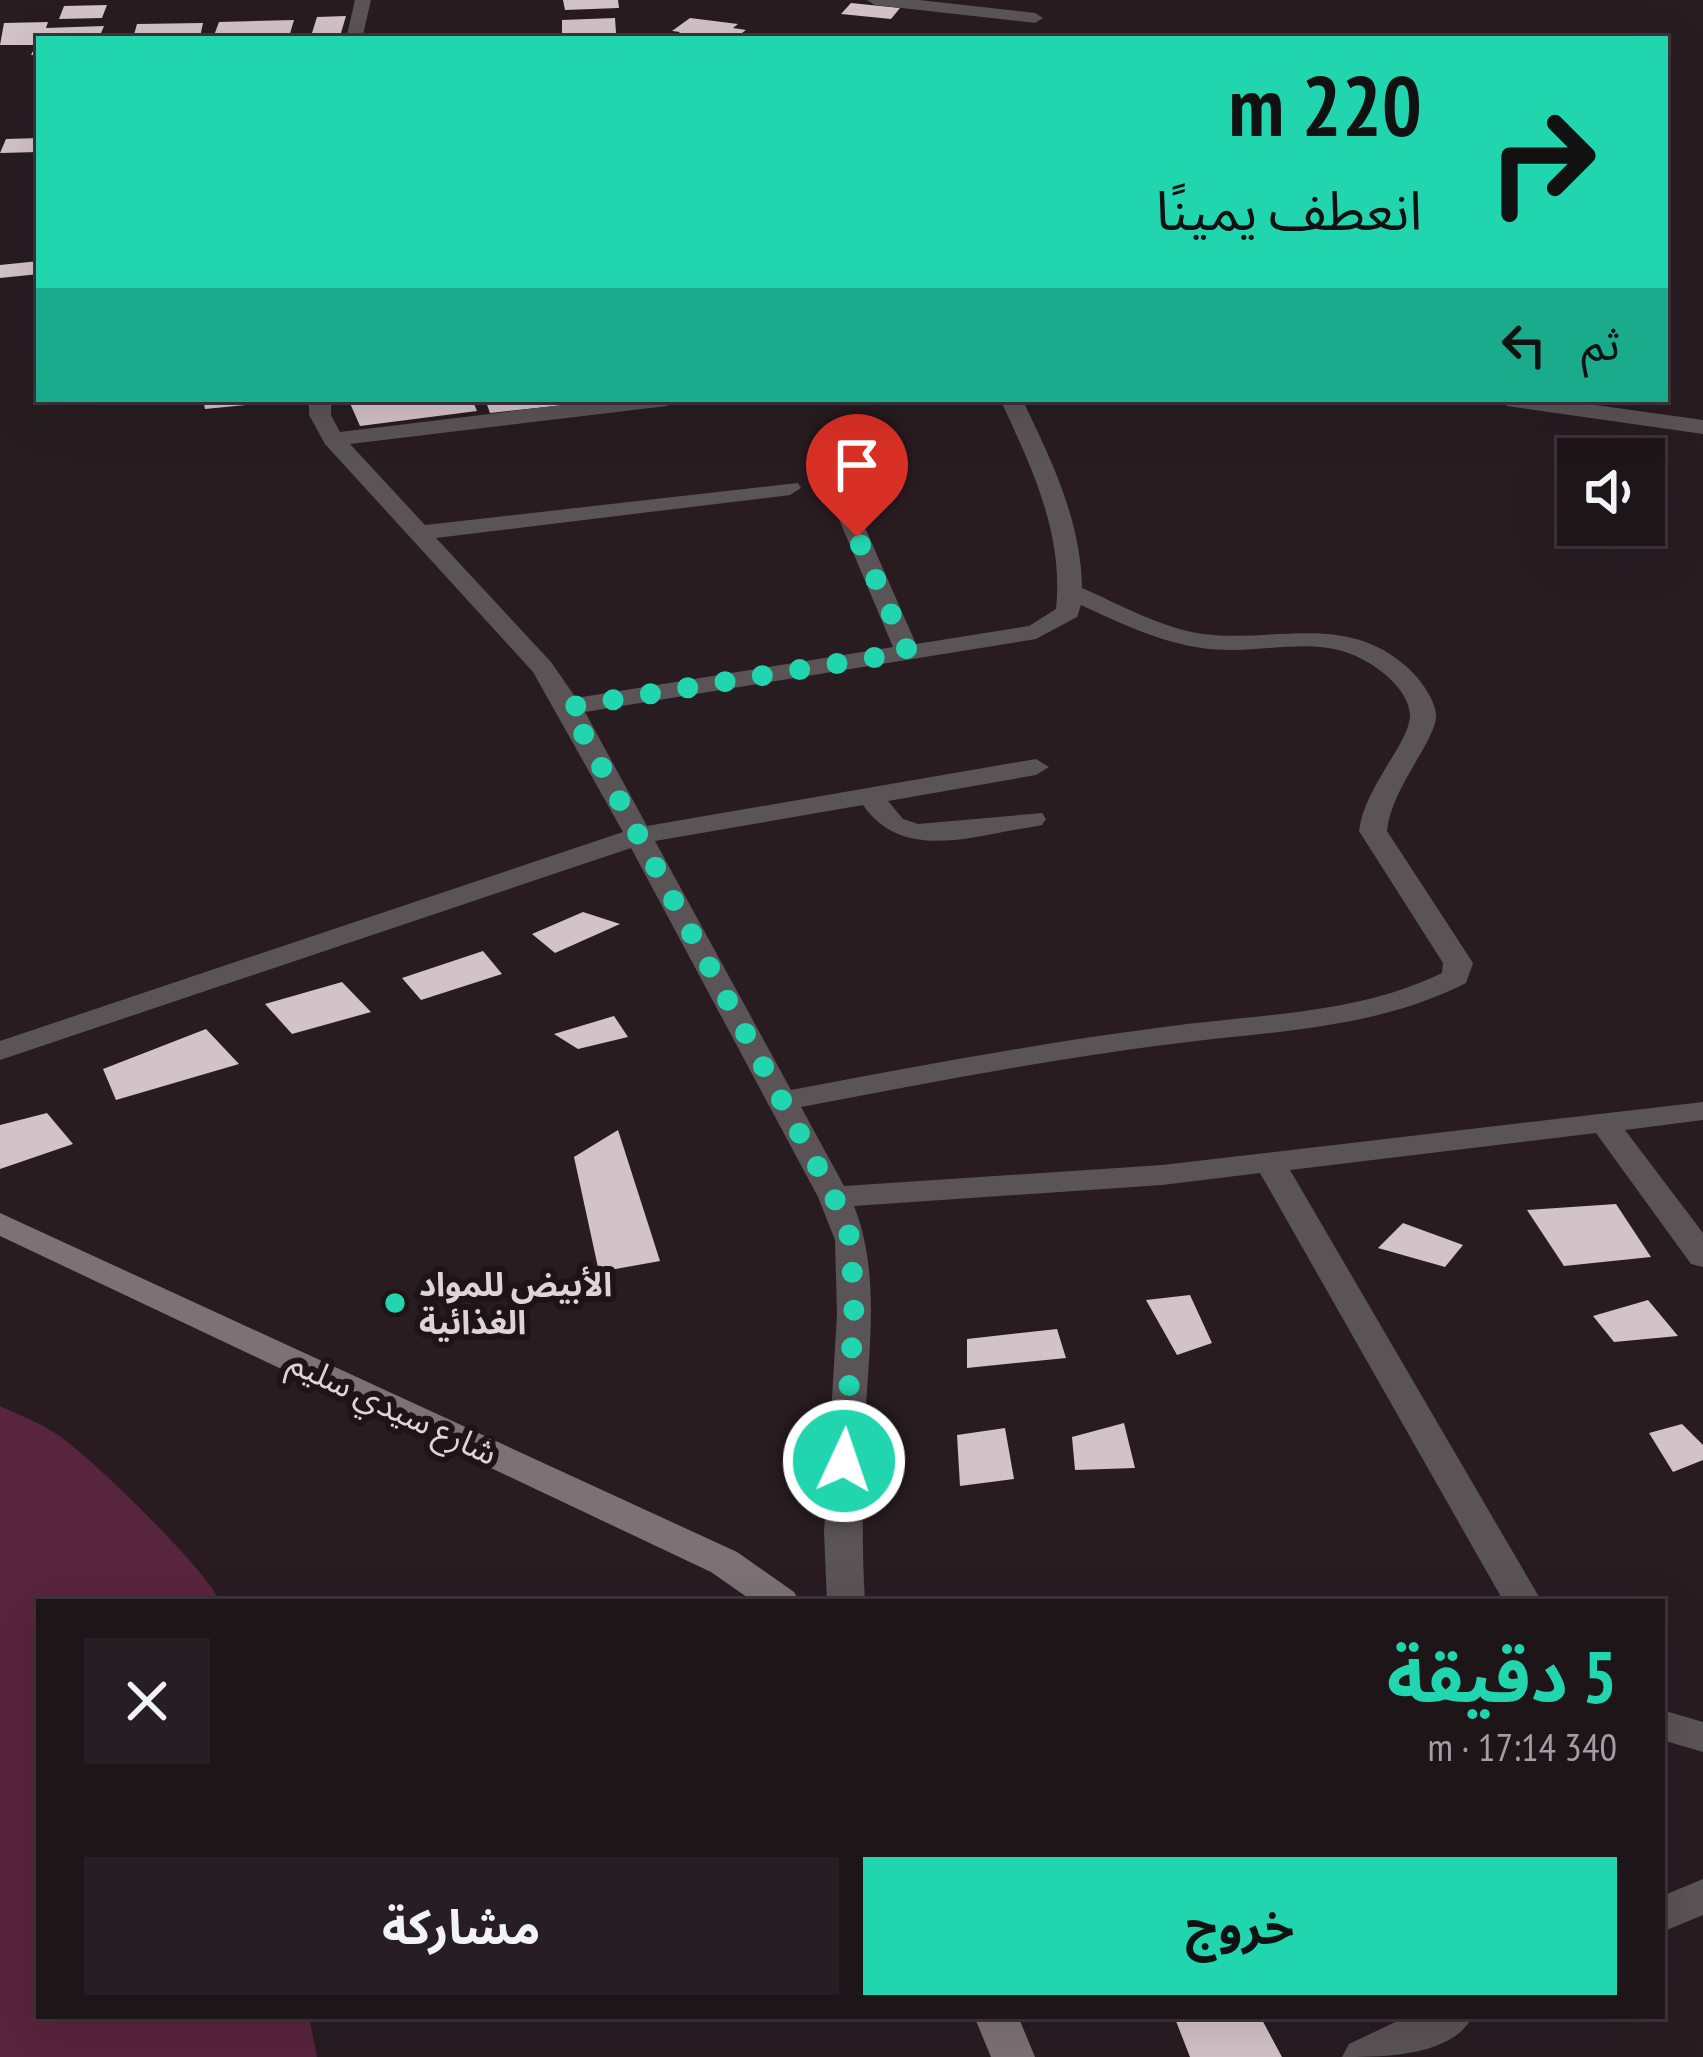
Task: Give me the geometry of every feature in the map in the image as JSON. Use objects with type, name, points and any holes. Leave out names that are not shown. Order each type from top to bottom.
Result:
[{"type":"main road","name":"شارع سيدي سليم","points":[[0,1223],[703,1552],[776,1599]]},
{"type":"main road","points":[[997,2019],[1013,2057]]},
{"type":"street","points":[[356,36],[363,0]]},
{"type":"street","points":[[875,0],[1034,18]]},
{"type":"street","points":[[1018,36],[1051,0]]},
{"type":"street","points":[[320,402],[320,415],[333,439],[542,667],[569,707],[834,1197],[851,1240],[854,1314],[842,1532],[846,1599]]},
{"type":"street","points":[[333,439],[642,402]]},
{"type":"street","points":[[569,707],[1036,632],[1068,612],[1074,581],[1039,456],[1012,402]]},
{"type":"street","points":[[1528,402],[1703,427]]},
{"type":"street","points":[[416,533],[790,488]]},
{"type":"street","points":[[841,498],[908,652]]},
{"type":"street","points":[[782,1100],[1003,1059],[1368,1008],[1431,992],[1456,977],[1458,962],[1372,831],[1380,788],[1421,730],[1424,717],[1410,685],[1387,661],[1354,643],[1318,635],[1225,644],[1181,637],[1072,592]]},
{"type":"street","points":[[0,1051],[639,836],[1036,767]]},
{"type":"street","points":[[871,796],[890,822],[907,832],[1032,819]]},
{"type":"street","points":[[834,1197],[1271,1164],[1703,1111]]},
{"type":"street","points":[[1605,1124],[1703,1256]]},
{"type":"street","points":[[1271,1164],[1521,1599]]},
{"type":"street","points":[[1665,1726],[1703,1737]]},
{"type":"street","points":[[1665,1914],[1703,1896]]},
{"type":"street","points":[[1364,2057],[1444,2019]]},
{"type":"shaded area","points":[[0,1406],[74,1447],[172,1541],[218,1599],[36,1599],[36,2019],[310,2019],[317,2057],[0,2057]]},
{"type":"building","points":[[563,0],[618,0],[619,8],[565,10]]},
{"type":"building","points":[[851,3],[900,8],[891,19],[841,14]]},
{"type":"building","points":[[107,5],[102,18],[59,19],[64,6]]},
{"type":"building","points":[[346,16],[341,33],[312,33],[317,17]]},
{"type":"building","points":[[615,18],[616,33],[562,35],[562,20]]},
{"type":"building","points":[[690,18],[738,24],[733,28],[746,30],[738,36],[675,36],[680,32],[672,31]]},
{"type":"building","points":[[294,20],[289,36],[214,36],[219,22]]},
{"type":"building","points":[[48,22],[46,28],[104,26],[100,36],[36,36],[36,45],[0,45],[4,23]]},
{"type":"building","points":[[203,23],[200,36],[134,36],[137,24]]},
{"type":"building","points":[[36,138],[36,152],[0,153],[6,139]]},
{"type":"building","points":[[36,261],[36,274],[0,278],[0,265]]},
{"type":"building","points":[[204,402],[275,402],[205,409]]},
{"type":"building","points":[[349,402],[473,402],[477,411],[360,426]]},
{"type":"building","points":[[486,402],[565,405],[490,413]]},
{"type":"building","points":[[583,912],[620,924],[555,953],[532,934]]},
{"type":"building","points":[[483,951],[502,974],[421,1000],[402,978]]},
{"type":"building","points":[[342,982],[371,1012],[292,1034],[265,1004]]},
{"type":"building","points":[[614,1016],[628,1037],[578,1049],[554,1034]]},
{"type":"building","points":[[206,1029],[239,1064],[116,1100],[103,1069]]},
{"type":"building","points":[[47,1113],[73,1144],[0,1169],[0,1125]]},
{"type":"building","points":[[618,1130],[660,1261],[599,1272],[574,1157]]},
{"type":"building","points":[[1616,1204],[1651,1257],[1564,1266],[1527,1210]]},
{"type":"building","points":[[1403,1223],[1463,1245],[1445,1267],[1378,1248]]},
{"type":"building","points":[[1190,1295],[1212,1343],[1177,1355],[1146,1300]]},
{"type":"building","points":[[1648,1300],[1678,1336],[1614,1342],[1593,1316]]},
{"type":"building","points":[[1057,1329],[1066,1358],[967,1368],[967,1339]]},
{"type":"building","points":[[1124,1423],[1135,1468],[1075,1470],[1072,1437]]},
{"type":"building","points":[[1682,1424],[1703,1445],[1703,1460],[1673,1472],[1649,1433]]},
{"type":"building","points":[[1005,1428],[1014,1479],[960,1486],[957,1435]]},
{"type":"building","points":[[1175,2019],[1262,2019],[1282,2057],[1190,2057]]},
{"type":"place","name":"الأبيض للمواد الغذائية","points":[[395,1303]]},
{"type":"route","points":[[844,1461],[854,1314],[851,1240],[834,1197],[569,707],[908,652],[857,537]]}]
